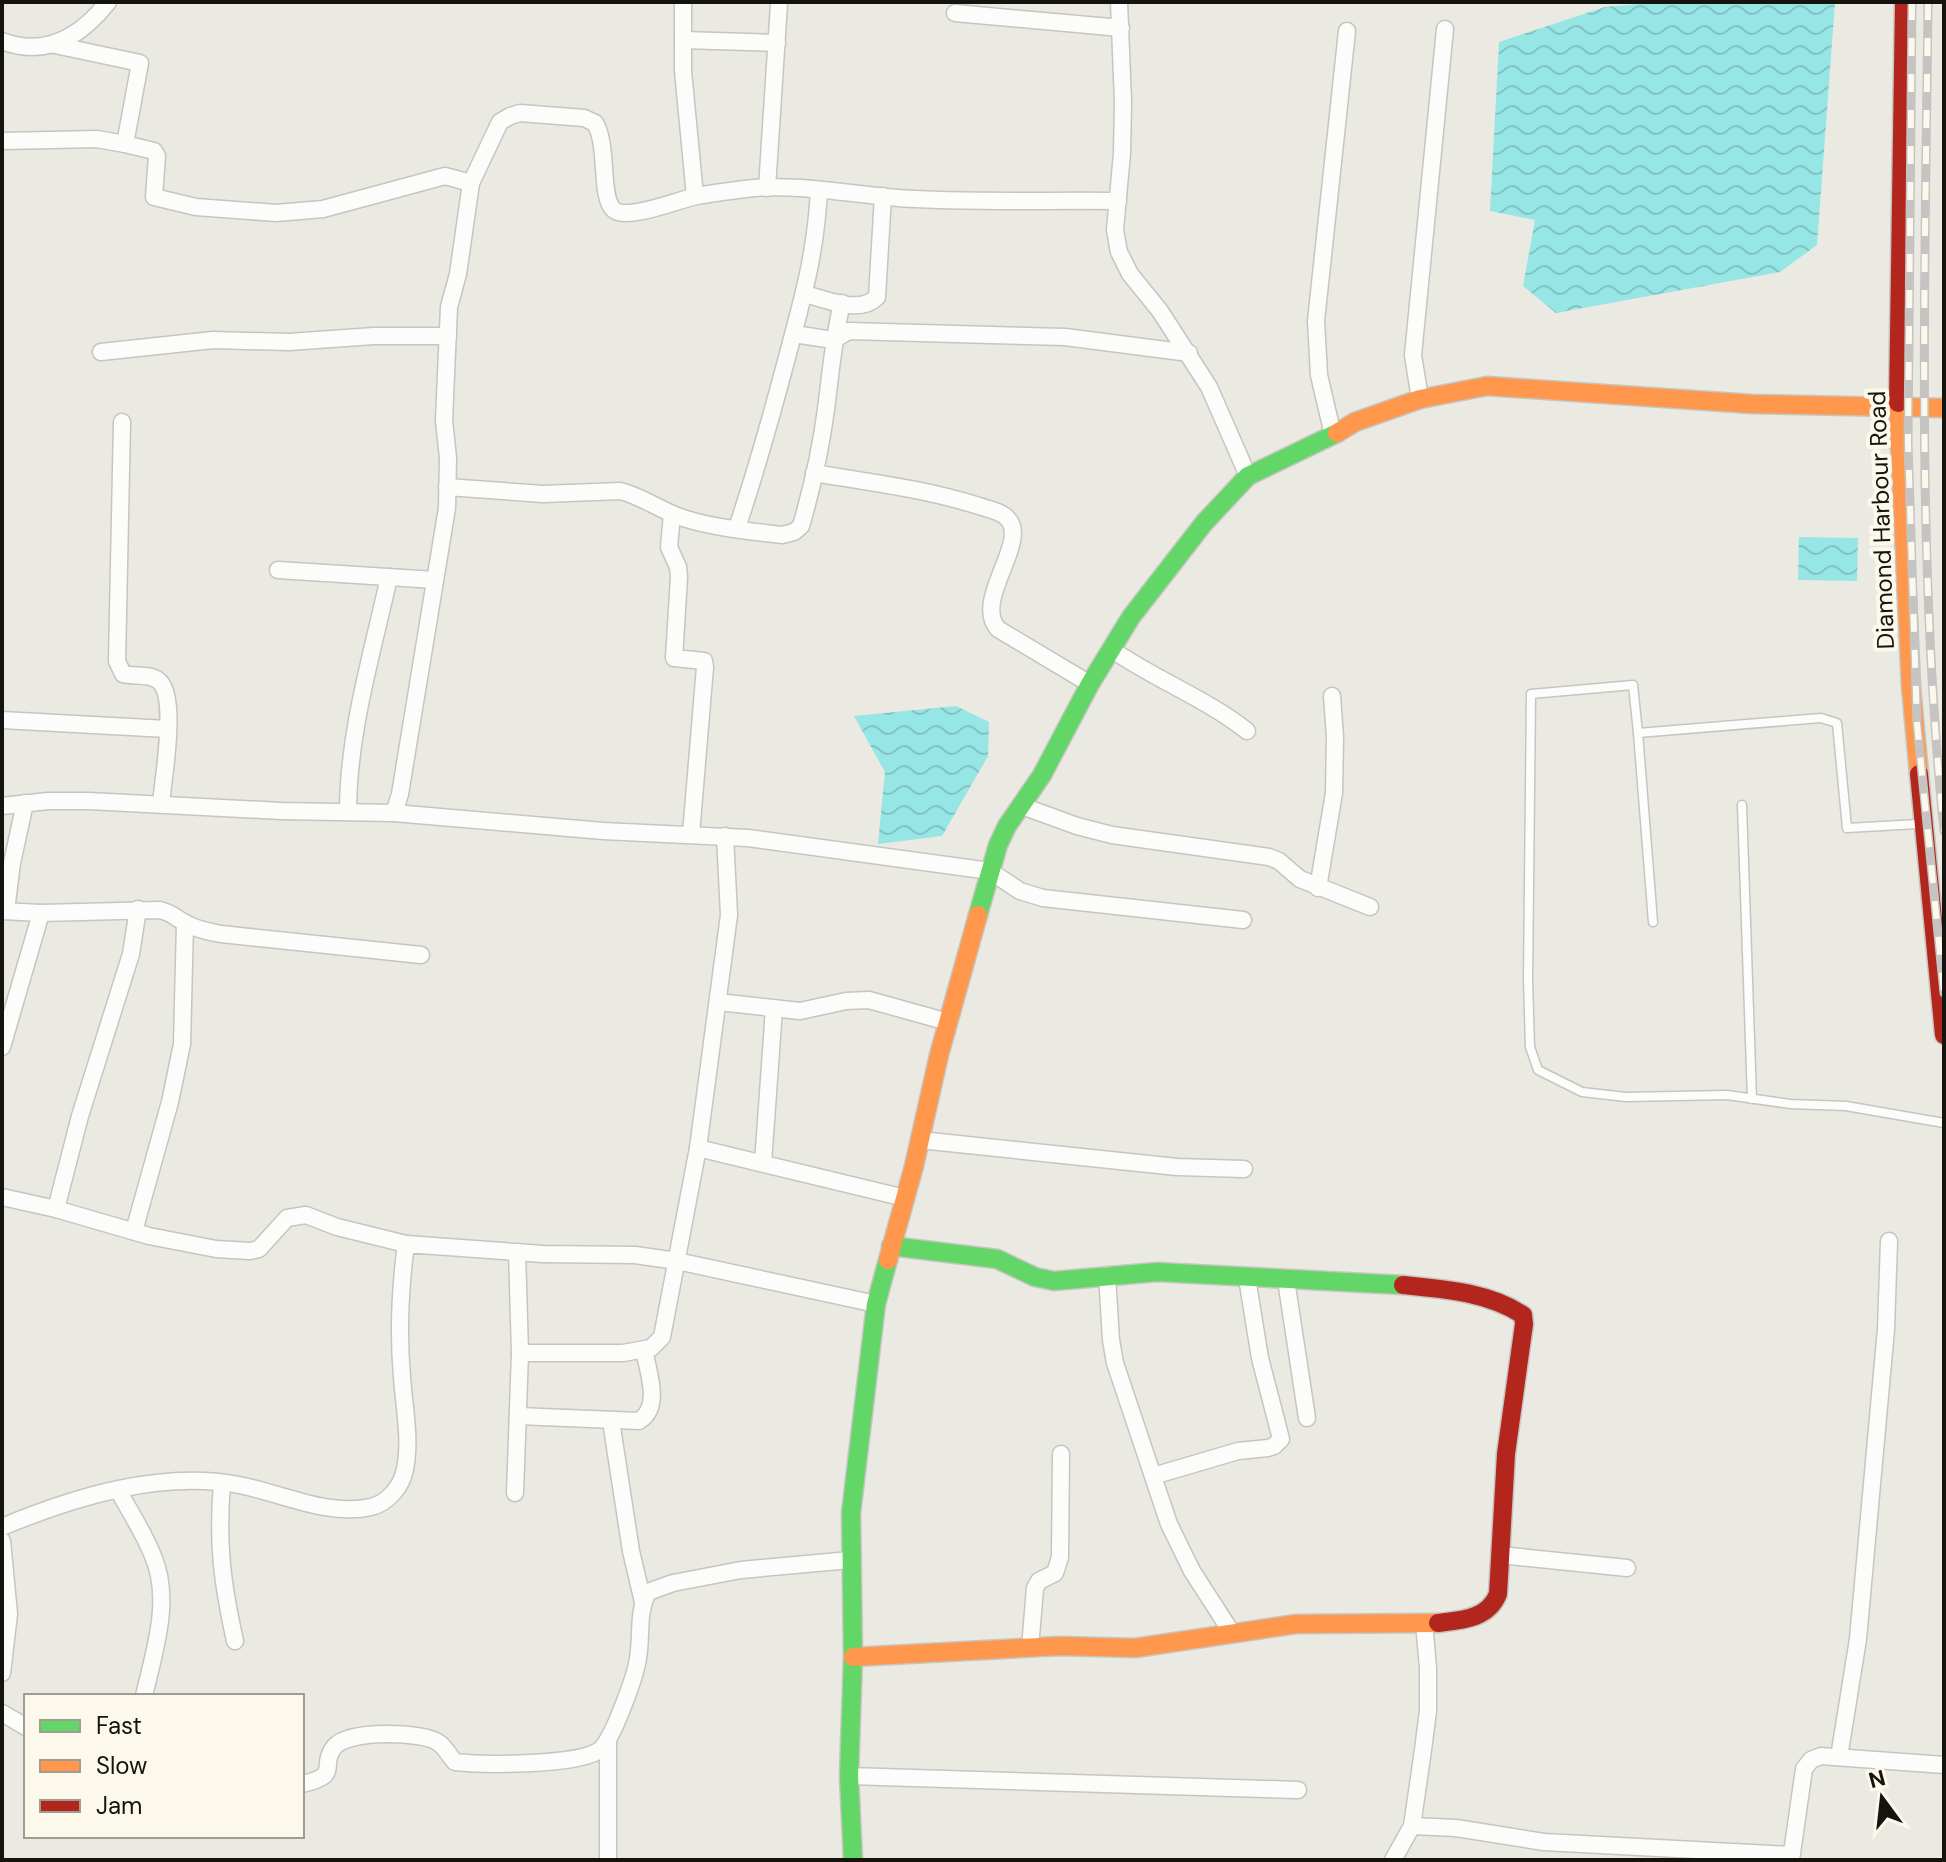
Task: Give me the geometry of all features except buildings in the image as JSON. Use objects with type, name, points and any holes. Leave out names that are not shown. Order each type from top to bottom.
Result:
[{"type":"main road","name":"Diamond Harbour Road","points":[[1904,2],[1898,408],[1911,687],[1944,1035]]},
{"type":"main road","points":[[853,1860],[849,1776],[853,1657],[851,1513],[876,1304],[990,871],[1007,826],[1063,738],[1090,684],[1131,617],[1204,523],[1248,476],[1355,422],[1420,399],[1487,386],[1752,404],[1944,408]]},
{"type":"main road","points":[[853,1657],[943,1656],[1030,1648],[1140,1647],[1310,1623],[1424,1623],[1483,1614],[1493,1607],[1498,1594],[1506,1454],[1524,1324],[1519,1309],[1512,1305],[1441,1288],[1174,1272],[1071,1280],[1042,1279],[1029,1275],[1011,1262],[891,1246]]},
{"type":"street","points":[[55,45],[83,29],[108,2]]},
{"type":"street","points":[[683,2],[685,97],[695,196]]},
{"type":"street","points":[[1119,2],[1122,153],[1115,230],[1119,252],[1130,274],[1189,353],[1209,387],[1248,476]]},
{"type":"street","points":[[767,188],[779,4]]},
{"type":"street","points":[[955,13],[1121,28]]},
{"type":"street","points":[[1420,399],[1413,355],[1445,29]]},
{"type":"street","points":[[1333,435],[1319,375],[1316,321],[1347,31]]},
{"type":"street","points":[[683,40],[777,43]]},
{"type":"street","points":[[2,41],[16,46],[55,45],[140,63],[125,144]]},
{"type":"street","points":[[394,813],[400,794],[447,508],[444,420],[449,307],[458,274],[471,183],[500,122],[510,116],[536,114],[584,118],[595,123],[604,143],[606,190],[615,210],[622,213],[695,196],[767,188],[883,196],[1118,201]]},
{"type":"street","points":[[2,141],[97,139],[154,151],[157,156],[154,197],[196,207],[276,213],[301,211],[323,209],[445,176],[471,183]]},
{"type":"street","points":[[737,528],[762,452],[805,294],[814,251],[819,190]]},
{"type":"street","points":[[805,294],[866,305],[877,297],[883,196]]},
{"type":"street","points":[[447,487],[543,494],[620,491],[632,494],[651,506],[699,522],[782,535],[794,532],[801,526],[814,473],[826,410],[833,340],[842,303]]},
{"type":"street","points":[[794,334],[833,340],[849,331],[1065,337],[1189,353]]},
{"type":"street","points":[[101,352],[213,340],[289,342],[374,336],[448,336]]},
{"type":"street","points":[[122,422],[117,661],[123,674],[155,678],[161,682],[167,697],[161,804]]},
{"type":"street","points":[[814,473],[954,499],[1009,519],[1013,534],[992,601],[991,621],[998,629],[1090,684]]},
{"type":"street","points":[[672,514],[669,547],[679,577],[674,658],[704,661],[705,667],[691,834]]},
{"type":"street","points":[[278,570],[435,580]]},
{"type":"street","points":[[348,812],[348,776],[355,731],[389,577]]},
{"type":"street","points":[[1111,649],[1167,684],[1226,715],[1247,731]]},
{"type":"street","points":[[1318,888],[1334,793],[1332,696]]},
{"type":"street","points":[[2,720],[167,729]]},
{"type":"street","points":[[2,806],[89,801],[394,813],[603,831],[725,836],[990,871],[1020,891],[1043,898],[1243,920]]},
{"type":"street","points":[[25,803],[4,910],[41,913],[138,909],[172,913],[185,923],[221,934],[421,955]]},
{"type":"street","points":[[1022,806],[1112,835],[1269,857],[1318,888],[1370,907]]},
{"type":"street","points":[[520,1353],[599,1354],[644,1350],[657,1344],[662,1337],[698,1148],[729,915],[725,836]]},
{"type":"street","points":[[56,1209],[80,1116],[131,954],[138,909]]},
{"type":"street","points":[[2,1047],[41,913]]},
{"type":"street","points":[[134,1231],[170,1102],[182,1044],[185,923]]},
{"type":"street","points":[[718,1002],[800,1011],[846,1001],[869,1000],[948,1022]]},
{"type":"street","points":[[763,1163],[774,1009]]},
{"type":"street","points":[[920,1140],[1177,1167],[1244,1169]]},
{"type":"street","points":[[698,1148],[905,1198]]},
{"type":"street","points":[[2,1197],[182,1243],[250,1251],[259,1249],[287,1218],[306,1215],[337,1227],[406,1244],[517,1252],[635,1255],[677,1261],[876,1304]]},
{"type":"street","points":[[1839,1757],[1861,1610],[1886,1329],[1889,1241]]},
{"type":"street","points":[[2,1527],[37,1513],[118,1490],[183,1480],[238,1484],[333,1508],[374,1507],[395,1492],[405,1470],[407,1446],[399,1294],[406,1244]]},
{"type":"street","points":[[515,1493],[520,1353],[517,1252]]},
{"type":"street","points":[[1107,1275],[1115,1363],[1153,1476],[1181,1551],[1232,1633]]},
{"type":"street","points":[[1153,1476],[1238,1451],[1268,1448],[1281,1439],[1255,1336],[1247,1278]]},
{"type":"street","points":[[1286,1280],[1307,1418]]},
{"type":"street","points":[[518,1416],[639,1421],[647,1416],[652,1407],[644,1350]]},
{"type":"street","points":[[304,1784],[322,1779],[328,1772],[334,1747],[340,1742],[364,1736],[394,1734],[426,1738],[438,1742],[455,1762],[470,1764],[580,1759],[601,1749],[608,1740],[633,1679],[638,1660],[643,1602],[631,1551],[611,1421]]},
{"type":"street","points":[[1030,1648],[1035,1588],[1039,1581],[1055,1573],[1060,1557],[1061,1454]]},
{"type":"street","points":[[222,1483],[219,1556],[235,1641]]},
{"type":"street","points":[[118,1490],[154,1557],[162,1589],[162,1606],[144,1694]]},
{"type":"street","points":[[2,1541],[9,1614],[2,1673]]},
{"type":"street","points":[[1500,1555],[1627,1568]]},
{"type":"street","points":[[643,1602],[648,1592],[657,1587],[703,1577],[791,1564],[850,1560]]},
{"type":"street","points":[[1393,1860],[1412,1826],[1428,1711],[1424,1623]]},
{"type":"street","points":[[2,1713],[24,1726]]},
{"type":"street","points":[[608,1740],[608,1860]]},
{"type":"street","points":[[1412,1826],[1456,1828],[1544,1842],[1791,1858],[1804,1769],[1811,1760],[1821,1756],[1944,1765]]},
{"type":"street","points":[[849,1776],[1298,1790]]},
{"type":"lane","points":[[1653,922],[1633,685],[1531,694],[1528,980],[1530,1047],[1538,1070],[1582,1092],[1626,1097],[1727,1095],[1790,1104],[1846,1106],[1944,1123]]},
{"type":"lane","points":[[1638,733],[1821,718],[1837,723],[1847,828],[1924,823]]},
{"type":"lane","points":[[1742,805],[1752,1099]]},
{"type":"water","points":[[1662,2],[1835,2],[1817,245],[1780,272],[1556,313],[1523,286],[1535,220],[1490,211],[1499,42],[1605,7]]},
{"type":"water","points":[[1799,537],[1858,538],[1857,581],[1798,580]]},
{"type":"water","points":[[956,706],[989,722],[988,756],[942,836],[878,844],[885,772],[854,716]]},
{"type":"railway","points":[[1912,2],[1908,443],[1917,724],[1944,993]]},
{"type":"railway","points":[[1928,2],[1924,313],[1926,520],[1929,624],[1944,831]]},
{"type":"traffic: fast","points":[[978,915],[998,845],[1007,826],[1042,775],[1090,684],[1131,617],[1204,523],[1248,476],[1337,433]]},
{"type":"traffic: fast","points":[[891,1246],[997,1259],[1035,1277],[1054,1281],[1157,1272],[1403,1285]]},
{"type":"traffic: fast","points":[[853,1860],[849,1776],[853,1657],[851,1513],[876,1304],[888,1260]]},
{"type":"traffic: slow","points":[[1337,433],[1355,422],[1420,399],[1487,386],[1752,404],[1944,408]]},
{"type":"traffic: slow","points":[[1898,403],[1911,687],[1919,774]]},
{"type":"traffic: slow","points":[[888,1260],[978,915]]},
{"type":"traffic: slow","points":[[853,1657],[1060,1646],[1135,1648],[1296,1624],[1438,1623]]},
{"type":"traffic: jam","points":[[1898,403],[1904,2]]},
{"type":"traffic: jam","points":[[1919,774],[1944,1035]]},
{"type":"traffic: jam","points":[[1403,1285],[1480,1296],[1523,1315],[1524,1324],[1506,1454],[1498,1594],[1488,1609],[1481,1613],[1438,1623]]}]
